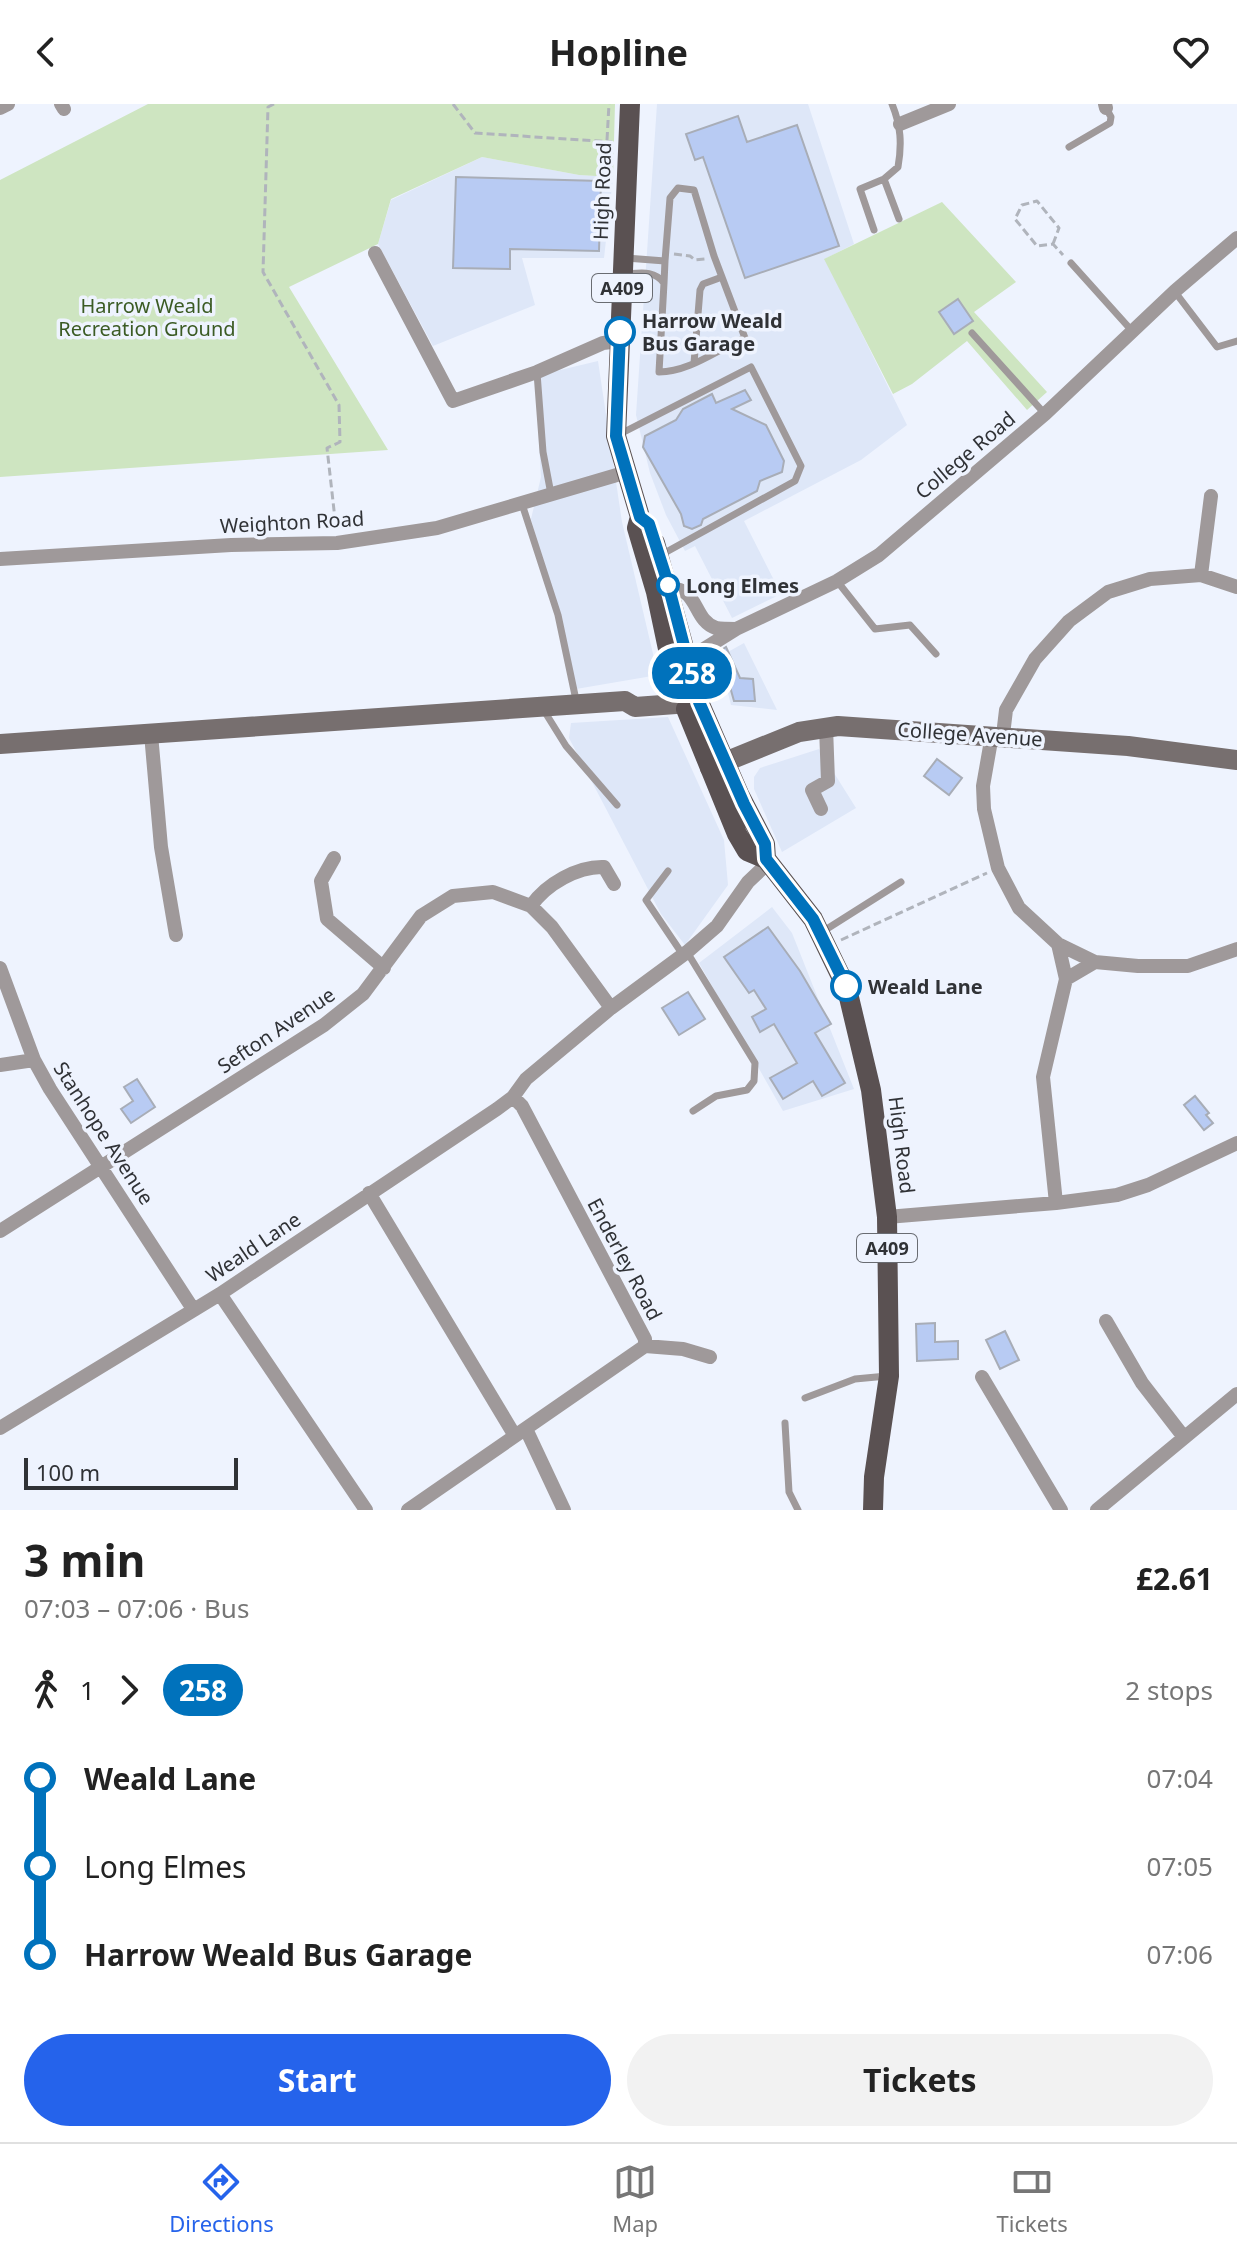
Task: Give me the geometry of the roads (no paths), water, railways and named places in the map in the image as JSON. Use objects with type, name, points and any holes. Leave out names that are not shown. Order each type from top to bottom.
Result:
[{"type":"main road","name":"High Road","points":[[630,104],[617,142],[623,266],[616,436],[640,517],[637,528],[688,659],[684,696]]},
{"type":"main road","name":"High Road","points":[[640,517],[649,524],[659,556],[662,590],[684,696],[718,765],[726,811],[747,851],[767,861],[813,919],[824,940],[847,989],[871,1090],[887,1217],[889,1376],[874,1477],[873,1510]]},
{"type":"street","points":[[0,108],[8,104]]},
{"type":"street","points":[[900,124],[949,104]]},
{"type":"street","name":"College Road","points":[[688,659],[736,629],[837,581],[879,555],[1045,414],[1175,291],[1237,238]]},
{"type":"street","points":[[375,253],[453,401],[537,372],[603,343],[620,341]]},
{"type":"street","name":"Weighton Road","points":[[0,559],[231,545],[337,543],[437,528],[627,472]]},
{"type":"street","points":[[1201,575],[1211,496]]},
{"type":"street","points":[[1237,587],[1201,575],[1150,579],[1108,592],[1069,621],[1035,659],[1006,710],[997,735],[984,797],[998,868],[1019,908],[1058,944],[1095,962],[1138,966],[1188,966],[1237,949]]},
{"type":"street","points":[[662,590],[689,594],[706,622],[716,628],[736,629]]},
{"type":"street","points":[[0,744],[625,701],[635,707],[684,696]]},
{"type":"street","points":[[821,809],[812,790],[828,781],[826,727]]},
{"type":"street","name":"College Avenue","points":[[718,765],[799,732],[826,727],[997,735],[1128,746],[1237,760]]},
{"type":"street","points":[[151,734],[161,847],[176,935]]},
{"type":"street","points":[[334,858],[321,881],[327,919],[384,968]]},
{"type":"street","name":"Weald Lane","points":[[0,1428],[220,1294],[513,1097],[526,1079],[717,926],[767,861]]},
{"type":"street","points":[[531,906],[541,892],[588,867],[604,867],[614,884]]},
{"type":"street","name":"Sefton Avenue","points":[[0,1231],[324,1025],[363,994],[421,916],[453,896],[493,892],[531,906],[552,927],[611,1008]]},
{"type":"street","points":[[1056,1203],[1043,1077],[1066,979],[1058,944]]},
{"type":"street","points":[[1066,979],[1095,962]]},
{"type":"street","name":"Stanhope Avenue","points":[[0,968],[34,1060],[50,1089],[193,1309]]},
{"type":"street","points":[[0,1065],[34,1060]]},
{"type":"street","name":"Enderley Road","points":[[408,1510],[645,1346],[645,1339],[522,1106],[513,1097]]},
{"type":"street","points":[[887,1217],[1117,1195],[1148,1185],[1237,1143]]},
{"type":"street","points":[[369,1193],[520,1433],[564,1510]]},
{"type":"street","points":[[220,1294],[366,1510]]},
{"type":"street","points":[[1115,1327],[1142,1383],[1183,1436]]},
{"type":"street","points":[[645,1346],[683,1349],[710,1357]]},
{"type":"street","points":[[982,1377],[1061,1510]]},
{"type":"street","points":[[1097,1510],[1237,1394]]},
{"type":"lane","points":[[874,230],[860,189],[884,179],[898,167],[900,124],[892,104]]},
{"type":"lane","points":[[1069,147],[1110,123],[1111,117],[1105,106]]},
{"type":"lane","points":[[884,179],[899,219]]},
{"type":"lane","points":[[678,188],[694,190],[745,338],[671,372],[659,372],[665,261],[670,198],[678,188]]},
{"type":"lane","points":[[623,266],[665,261]]},
{"type":"lane","points":[[1071,263],[1133,332]]},
{"type":"lane","points":[[623,266],[659,276],[664,283]]},
{"type":"lane","points":[[694,363],[700,290],[703,284],[722,277]]},
{"type":"lane","points":[[1175,291],[1217,347],[1237,341]]},
{"type":"lane","points":[[972,333],[1045,414]]},
{"type":"lane","points":[[616,436],[751,367],[801,466],[795,481],[659,556]]},
{"type":"lane","points":[[537,372],[543,452],[551,494]]},
{"type":"lane","points":[[521,502],[558,615],[576,705]]},
{"type":"lane","points":[[837,581],[875,629],[910,625],[936,654]]},
{"type":"lane","points":[[542,707],[566,746],[617,805]]},
{"type":"lane","points":[[668,871],[646,900],[685,954],[755,1063],[754,1081],[747,1090],[716,1096],[693,1111]]},
{"type":"lane","points":[[824,940],[901,882]]},
{"type":"lane","points":[[805,1398],[855,1379],[889,1376]]},
{"type":"lane","points":[[785,1423],[789,1492],[798,1510]]},
{"type":"place","name":"Harrow Weald Bus Garage","points":[[620,332]]},
{"type":"place","name":"Long Elmes","points":[[668,585]]},
{"type":"place","name":"Weald Lane","points":[[846,986]]},
{"type":"park label","name":"Harrow Weald Recreation Ground","points":[[147,316]]}]
